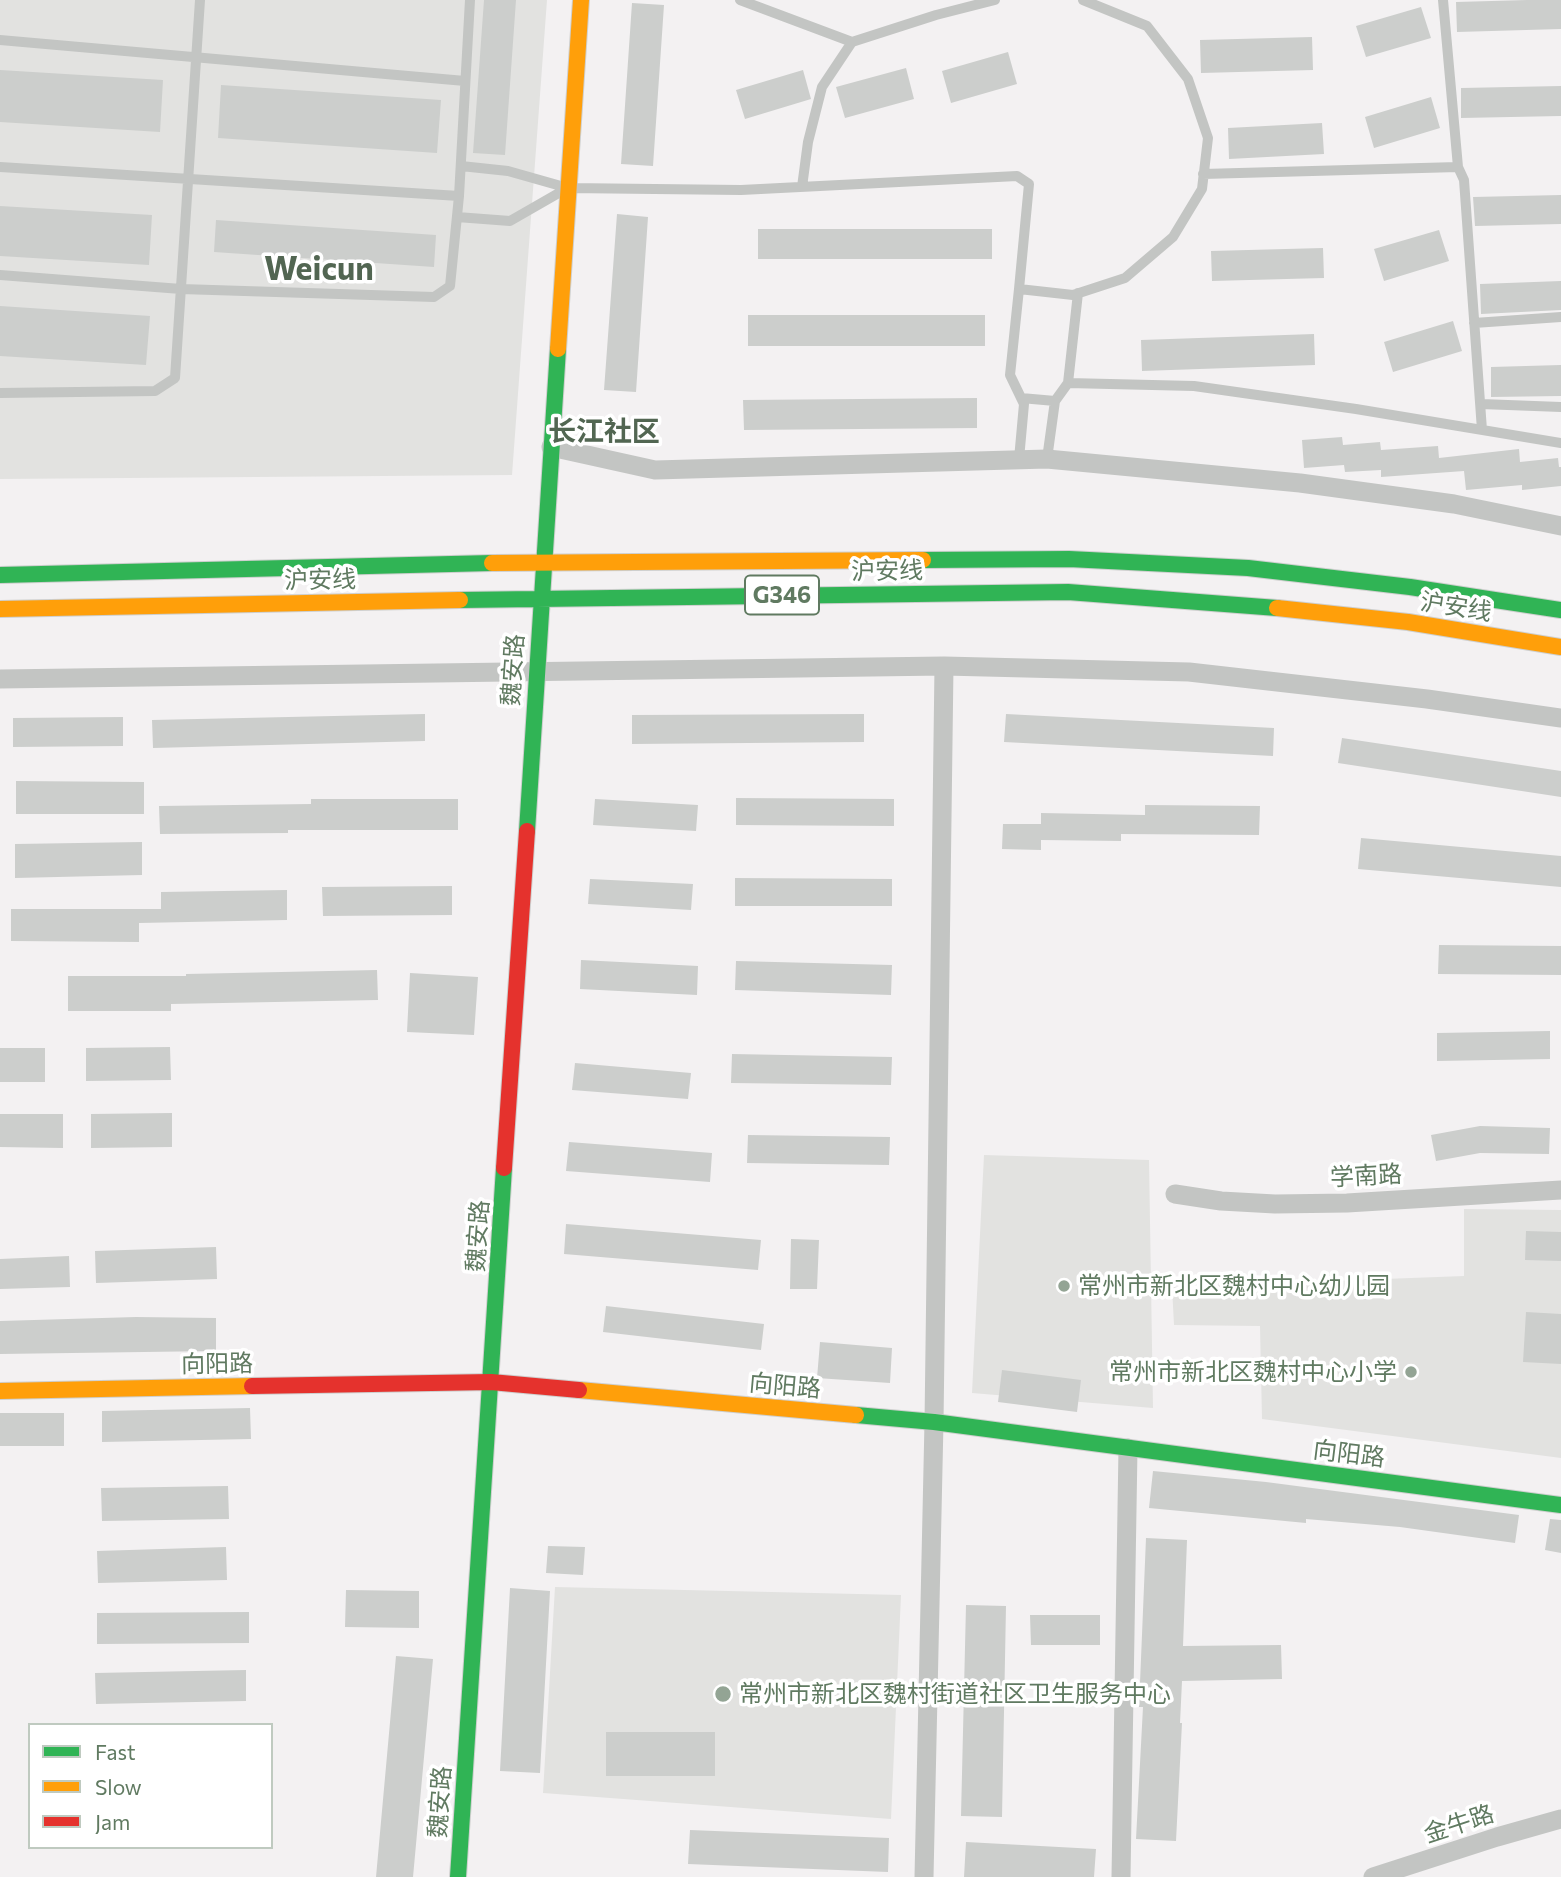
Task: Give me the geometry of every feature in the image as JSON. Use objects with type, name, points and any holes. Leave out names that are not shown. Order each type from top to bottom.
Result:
[{"type":"main road","name":"魏安路","points":[[458,1877],[581,0]]},
{"type":"main road","name":"沪安线","points":[[0,575],[543,562],[1096,560],[1248,568],[1410,587],[1561,610]]},
{"type":"main road","name":"沪安线","points":[[0,609],[541,597],[1068,592],[1247,605],[1395,621],[1561,647]]},
{"type":"main road","name":"向阳路","points":[[0,1391],[491,1382],[934,1422],[1561,1505]]},
{"type":"street","points":[[551,447],[655,470],[1047,459],[1300,482],[1454,504],[1561,526]]},
{"type":"street","points":[[923,1877],[934,1422],[944,666]]},
{"type":"street","points":[[0,679],[944,666],[1189,672],[1427,699],[1561,718]]},
{"type":"street","name":"学南路","points":[[1175,1194],[1275,1205],[1561,1189]]},
{"type":"street","points":[[1121,1877],[1128,1448]]},
{"type":"street","name":"金牛路","points":[[1373,1877],[1561,1819]]},
{"type":"lane","points":[[0,393],[155,391],[175,378],[200,0]]},
{"type":"lane","points":[[0,275],[181,289],[434,297],[450,286],[459,196],[470,0]]},
{"type":"lane","points":[[740,0],[852,42],[936,15],[995,0]]},
{"type":"lane","points":[[1020,289],[1073,295],[1125,278],[1173,237],[1202,189],[1208,138],[1188,79],[1147,26],[1083,0]]},
{"type":"lane","points":[[1443,0],[1458,167],[1464,180],[1482,430]]},
{"type":"lane","points":[[0,40],[466,81]]},
{"type":"lane","points":[[802,187],[808,142],[822,87],[852,42]]},
{"type":"lane","points":[[461,166],[508,171],[568,188],[741,190],[1017,176],[1029,184],[1010,375],[1024,404],[1019,459]]},
{"type":"lane","points":[[0,167],[459,196]]},
{"type":"lane","points":[[1203,174],[1458,167]]},
{"type":"lane","points":[[457,217],[510,222],[568,188]]},
{"type":"lane","points":[[1047,459],[1055,401],[1068,383],[1078,293]]},
{"type":"lane","points":[[1474,324],[1561,317]]},
{"type":"lane","points":[[1068,383],[1194,386],[1561,443]]},
{"type":"lane","points":[[1021,398],[1055,401]]},
{"type":"lane","points":[[1481,404],[1561,407]]},
{"type":"shaded area","points":[[0,0],[547,0],[512,475],[0,479]]},
{"type":"shaded area","name":"常州市新北区魏村中心幼儿园","points":[[984,1155],[1149,1160],[1153,1408],[972,1393]]},
{"type":"shaded area","name":"常州市新北区魏村中心小学","points":[[1464,1209],[1561,1210],[1561,1458],[1262,1419],[1260,1326],[1174,1325],[1172,1287],[1464,1276]]},
{"type":"shaded area","name":"常州市新北区魏村街道社区卫生服务中心","points":[[555,1587],[901,1595],[891,1819],[543,1793]]},
{"type":"building","points":[[484,0],[516,0],[505,155],[473,153]]},
{"type":"building","points":[[1561,0],[1561,29],[1457,32],[1456,2]]},
{"type":"building","points":[[632,3],[664,5],[653,166],[621,164]]},
{"type":"building","points":[[1421,7],[1431,38],[1366,57],[1356,26]]},
{"type":"building","points":[[1312,37],[1313,70],[1201,73],[1200,40]]},
{"type":"building","points":[[1008,52],[1017,84],[951,103],[942,71]]},
{"type":"building","points":[[906,68],[914,99],[845,118],[836,87]]},
{"type":"building","points":[[0,70],[163,80],[160,132],[0,122]]},
{"type":"building","points":[[803,70],[811,99],[745,119],[736,90]]},
{"type":"building","points":[[221,85],[441,100],[437,153],[218,138]]},
{"type":"building","points":[[1561,86],[1561,116],[1461,118],[1461,88]]},
{"type":"building","points":[[1431,97],[1440,128],[1374,148],[1365,117]]},
{"type":"building","points":[[1322,123],[1324,154],[1229,159],[1228,128]]},
{"type":"building","points":[[1561,195],[1561,224],[1475,226],[1473,197]]},
{"type":"building","points":[[0,206],[152,215],[149,265],[0,256]]},
{"type":"building","points":[[617,214],[648,217],[636,392],[604,390]]},
{"type":"building","points":[[216,220],[436,235],[434,267],[214,252]]},
{"type":"building","points":[[758,229],[992,229],[992,259],[758,259]]},
{"type":"building","points":[[1439,230],[1449,261],[1384,281],[1374,249]]},
{"type":"building","points":[[1323,248],[1324,278],[1212,281],[1211,251]]},
{"type":"building","points":[[1561,281],[1561,310],[1481,314],[1480,284]]},
{"type":"building","points":[[0,306],[150,316],[146,365],[0,356]]},
{"type":"building","points":[[748,315],[985,315],[985,346],[748,346]]},
{"type":"building","points":[[1453,321],[1462,351],[1393,372],[1384,342]]},
{"type":"building","points":[[1314,334],[1315,365],[1142,371],[1141,340]]},
{"type":"building","points":[[1561,365],[1561,396],[1491,397],[1491,367]]},
{"type":"building","points":[[977,398],[977,428],[744,430],[743,400]]},
{"type":"building","points":[[1342,437],[1343,445],[1380,442],[1381,450],[1438,446],[1439,458],[1519,449],[1520,462],[1558,458],[1561,486],[1522,490],[1522,485],[1466,490],[1464,471],[1381,477],[1381,470],[1345,472],[1344,465],[1304,468],[1302,440]]},
{"type":"building","points":[[425,714],[425,741],[153,748],[152,720]]},
{"type":"building","points":[[864,714],[864,742],[632,744],[632,715]]},
{"type":"building","points":[[1006,714],[1274,728],[1273,756],[1004,742]]},
{"type":"building","points":[[123,717],[123,746],[13,747],[13,718]]},
{"type":"building","points":[[1342,738],[1561,771],[1561,797],[1338,763]]},
{"type":"building","points":[[16,781],[144,782],[144,814],[16,814]]},
{"type":"building","points":[[736,798],[894,799],[894,826],[736,825]]},
{"type":"building","points":[[311,799],[458,799],[458,830],[288,830],[288,833],[160,834],[159,806],[311,804]]},
{"type":"building","points":[[595,799],[698,805],[696,831],[593,825]]},
{"type":"building","points":[[1145,805],[1260,806],[1259,835],[1121,834],[1121,841],[1041,840],[1041,850],[1002,849],[1003,824],[1041,824],[1041,813],[1145,815]]},
{"type":"building","points":[[1361,838],[1561,856],[1561,887],[1358,869]]},
{"type":"building","points":[[142,842],[142,875],[15,878],[15,844]]},
{"type":"building","points":[[735,878],[892,879],[892,906],[735,906]]},
{"type":"building","points":[[590,879],[693,884],[691,910],[588,904]]},
{"type":"building","points":[[452,886],[452,915],[323,916],[322,887]]},
{"type":"building","points":[[287,890],[287,920],[139,923],[139,942],[11,941],[11,909],[161,909],[161,892]]},
{"type":"building","points":[[1439,945],[1561,946],[1561,975],[1438,974]]},
{"type":"building","points":[[581,960],[698,966],[697,995],[580,989]]},
{"type":"building","points":[[736,961],[892,965],[891,995],[735,990]]},
{"type":"building","points":[[377,970],[378,1000],[171,1004],[171,1011],[68,1011],[68,976],[186,976]]},
{"type":"building","points":[[410,973],[478,977],[474,1035],[407,1032]]},
{"type":"building","points":[[1550,1031],[1550,1059],[1437,1061],[1437,1033]]},
{"type":"building","points":[[170,1047],[171,1080],[86,1081],[86,1048]]},
{"type":"building","points":[[0,1048],[45,1048],[45,1082],[0,1082]]},
{"type":"building","points":[[732,1054],[892,1057],[891,1085],[731,1083]]},
{"type":"building","points":[[575,1063],[691,1073],[688,1099],[572,1090]]},
{"type":"building","points":[[172,1113],[172,1147],[91,1148],[91,1114]]},
{"type":"building","points":[[0,1114],[63,1114],[63,1148],[0,1147]]},
{"type":"building","points":[[1480,1126],[1550,1128],[1549,1154],[1480,1153],[1436,1161],[1431,1135]]},
{"type":"building","points":[[748,1135],[890,1137],[889,1165],[747,1163]]},
{"type":"building","points":[[569,1142],[712,1153],[710,1182],[566,1171]]},
{"type":"building","points":[[566,1224],[761,1240],[758,1270],[564,1254]]},
{"type":"building","points":[[1526,1231],[1561,1232],[1561,1261],[1525,1260]]},
{"type":"building","points":[[791,1239],[819,1240],[817,1289],[790,1289]]},
{"type":"building","points":[[216,1247],[217,1279],[96,1283],[95,1251]]},
{"type":"building","points":[[69,1256],[70,1287],[0,1289],[0,1259]]},
{"type":"building","points":[[606,1306],[764,1324],[761,1350],[603,1332]]},
{"type":"building","points":[[1526,1312],[1561,1314],[1561,1364],[1523,1362]]},
{"type":"building","points":[[136,1317],[216,1318],[216,1351],[0,1354],[0,1321]]},
{"type":"building","points":[[820,1342],[892,1348],[890,1383],[817,1378]]},
{"type":"building","points":[[1002,1370],[1081,1380],[1077,1412],[998,1402]]},
{"type":"building","points":[[250,1408],[251,1439],[102,1442],[102,1411]]},
{"type":"building","points":[[0,1413],[64,1413],[64,1446],[0,1446]]},
{"type":"building","points":[[1153,1471],[1266,1482],[1519,1515],[1515,1543],[1400,1527],[1306,1519],[1306,1523],[1149,1508]]},
{"type":"building","points":[[228,1486],[229,1519],[102,1521],[101,1488]]},
{"type":"building","points":[[1550,1519],[1561,1520],[1561,1553],[1545,1550]]},
{"type":"building","points":[[1146,1538],[1187,1540],[1183,1646],[1281,1645],[1282,1679],[1182,1681],[1176,1841],[1136,1839],[1143,1707],[1139,1707]]},
{"type":"building","points":[[548,1546],[585,1547],[583,1575],[546,1573]]},
{"type":"building","points":[[226,1547],[227,1580],[98,1583],[97,1551]]},
{"type":"building","points":[[510,1588],[550,1591],[540,1773],[500,1771]]},
{"type":"building","points":[[346,1590],[419,1591],[419,1628],[345,1627]]},
{"type":"building","points":[[966,1605],[1006,1606],[1002,1817],[961,1816]]},
{"type":"building","points":[[249,1612],[249,1643],[97,1644],[97,1613]]},
{"type":"building","points":[[1030,1615],[1100,1615],[1100,1645],[1031,1645]]},
{"type":"building","points":[[396,1656],[433,1659],[413,1877],[376,1877]]},
{"type":"building","points":[[246,1670],[246,1701],[96,1704],[95,1673]]},
{"type":"building","points":[[606,1732],[715,1732],[715,1776],[606,1776]]},
{"type":"building","points":[[690,1830],[889,1838],[888,1872],[688,1864]]},
{"type":"building","points":[[966,1842],[1096,1849],[1094,1877],[964,1877]]},
{"type":"traffic: fast","points":[[527,831],[558,349]]},
{"type":"traffic: fast","points":[[923,560],[1069,559],[1248,568],[1410,587],[1561,610]]},
{"type":"traffic: fast","points":[[0,575],[492,563]]},
{"type":"traffic: fast","points":[[460,600],[1068,592],[1277,608]]},
{"type":"traffic: fast","points":[[458,1877],[504,1168]]},
{"type":"traffic: fast","points":[[856,1415],[934,1422],[1561,1505]]},
{"type":"traffic: slow","points":[[558,349],[581,0]]},
{"type":"traffic: slow","points":[[492,563],[923,560]]},
{"type":"traffic: slow","points":[[0,609],[460,600]]},
{"type":"traffic: slow","points":[[1277,608],[1408,622],[1561,647]]},
{"type":"traffic: slow","points":[[0,1391],[252,1386]]},
{"type":"traffic: slow","points":[[579,1390],[856,1415]]},
{"type":"traffic: jam","points":[[504,1168],[527,831]]},
{"type":"traffic: jam","points":[[252,1386],[491,1382],[579,1390]]},
{"type":"place","name":"常州市新北区魏村中心幼儿园","points":[[1064,1286]]},
{"type":"place","name":"常州市新北区魏村中心小学","points":[[1411,1372]]},
{"type":"place","name":"常州市新北区魏村街道社区卫生服务中心","points":[[723,1694]]},
{"type":"district","name":"Weicun","points":[[319,269]]},
{"type":"district","name":"长江社区","points":[[604,432]]}]
